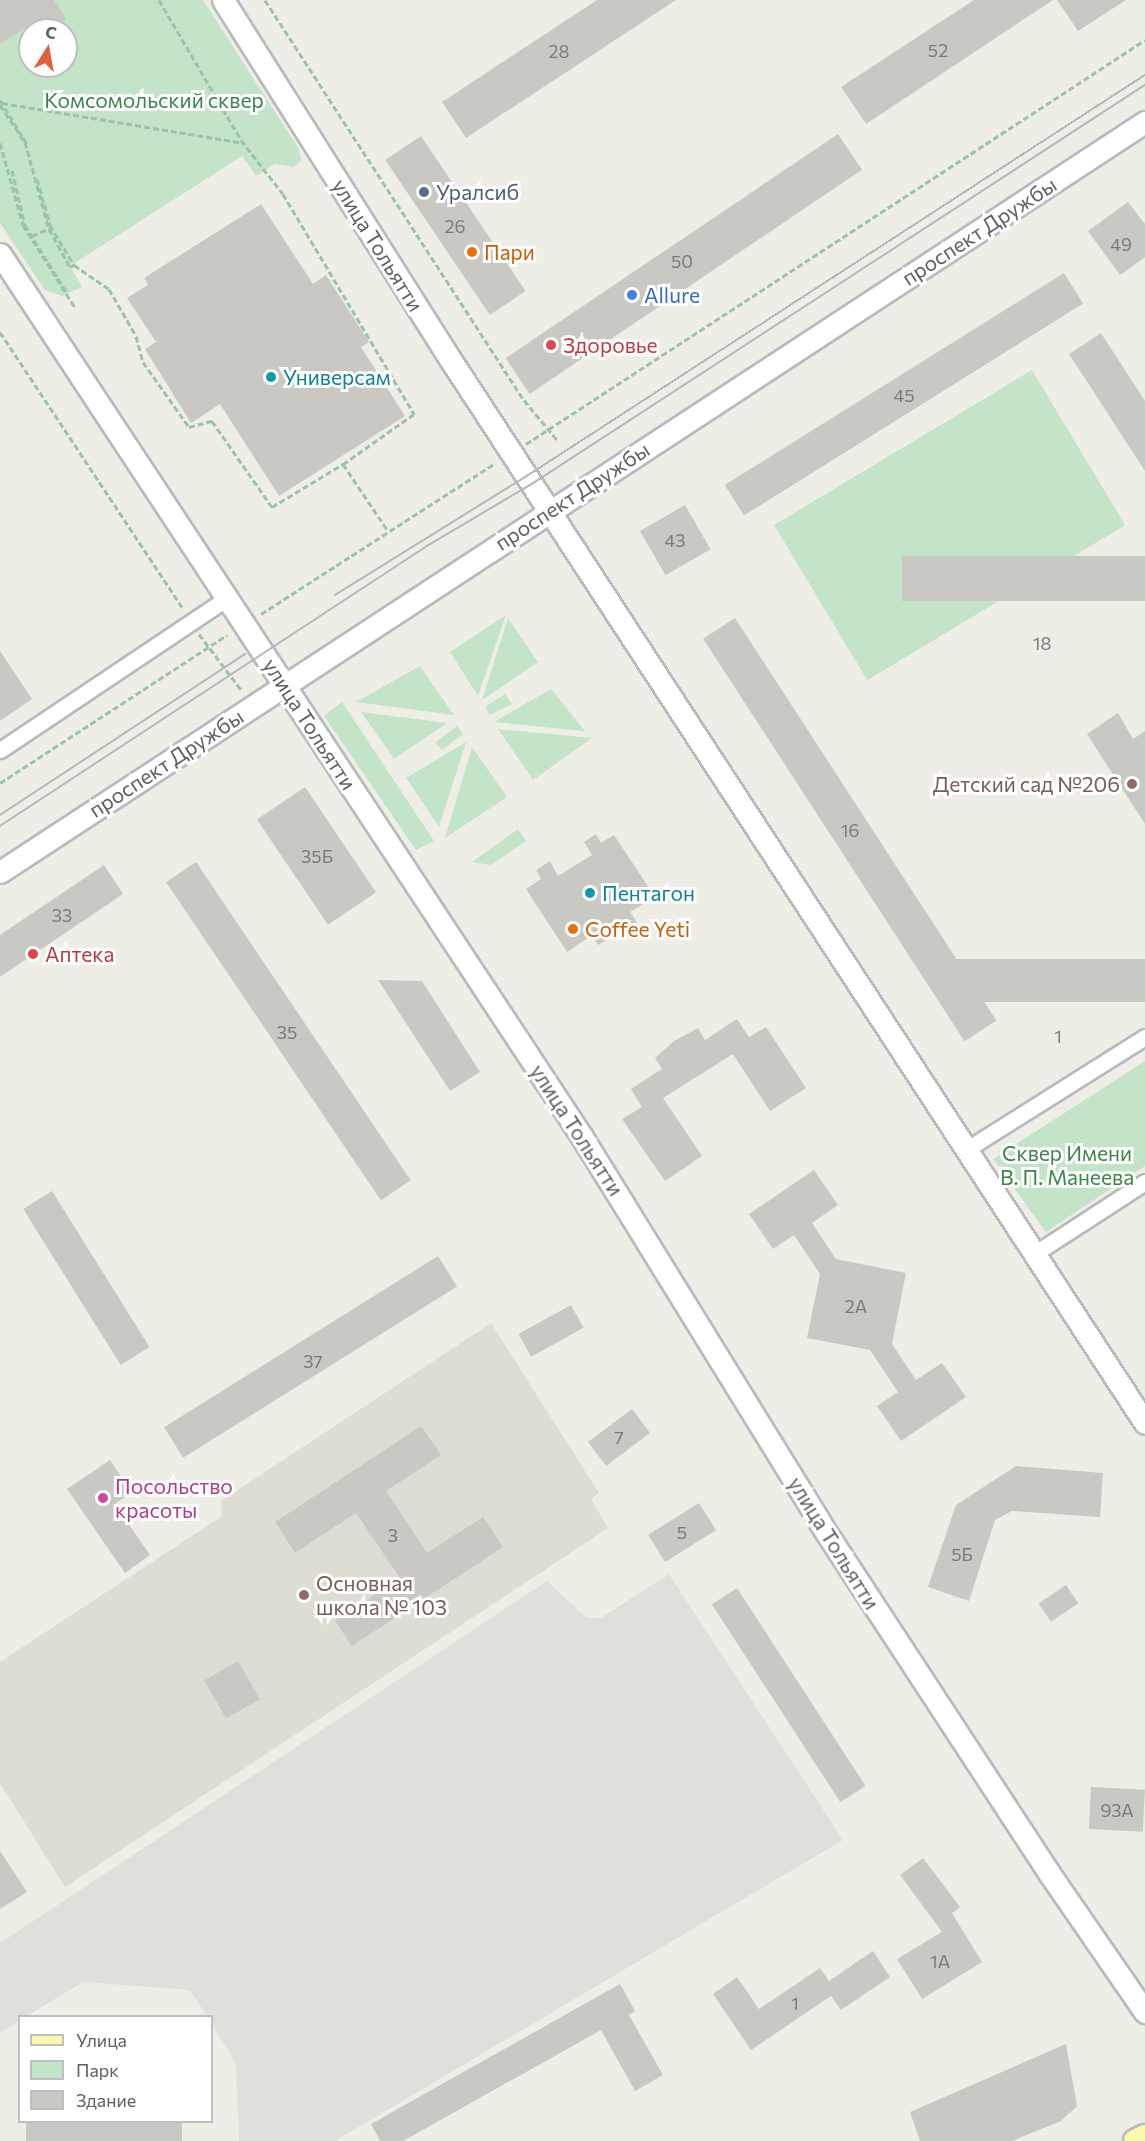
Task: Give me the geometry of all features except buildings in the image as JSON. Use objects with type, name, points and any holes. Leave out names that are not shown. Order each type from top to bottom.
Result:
[{"type":"main road","points":[[1135,2141],[1145,2136]]},
{"type":"street","name":"улица Тольятти","points":[[223,0],[512,453],[1145,1423]]},
{"type":"street","name":"проспект Дружбы","points":[[0,872],[1145,122]]},
{"type":"street","name":"улица Тольятти","points":[[0,254],[582,1137],[820,1523],[961,1740],[1145,2012]]},
{"type":"street","points":[[0,750],[227,597]]},
{"type":"street","points":[[967,1149],[1145,1037]]},
{"type":"street","points":[[1034,1254],[1145,1182]]},
{"type":"path","points":[[1,103],[26,139],[50,228],[74,265],[109,289],[136,336],[143,362],[189,427],[212,421],[272,507],[343,464],[414,414],[283,194],[243,143],[159,0]]},
{"type":"path","points":[[265,0],[524,400],[558,441]]},
{"type":"path","points":[[0,783],[512,453],[1145,40]]},
{"type":"path","points":[[1,103],[243,143]]},
{"type":"path","points":[[0,141],[23,225],[76,309]]},
{"type":"path","points":[[31,236],[50,228]]},
{"type":"path","points":[[0,333],[208,648],[253,705]]},
{"type":"path","points":[[343,464],[388,531]]},
{"type":"shaded area","name":"Основная школа № 103","points":[[491,1323],[599,1493],[591,1499],[608,1528],[65,1887],[0,1783],[0,1662],[222,1516],[221,1501]]},
{"type":"shaded area","points":[[669,1574],[843,1840],[335,2141],[239,2141],[236,2064],[213,2026],[213,2015],[206,2015],[190,1990],[83,1982],[29,2015],[18,2015],[18,2022],[0,2033],[0,1943],[547,1581],[587,1618],[601,1618]]},
{"type":"green space","name":"Комсомольский сквер","points":[[0,0],[203,0],[299,149],[301,160],[294,167],[275,164],[256,176],[242,156],[70,266],[82,287],[62,296],[45,290],[0,223]]},
{"type":"green space","points":[[1032,370],[1125,525],[867,680],[774,525]]},
{"type":"green space","points":[[506,615],[478,696],[450,652]]},
{"type":"green space","points":[[508,618],[538,662],[482,700]]},
{"type":"green space","points":[[420,666],[454,715],[356,702]]},
{"type":"green space","points":[[551,689],[585,731],[494,722]]},
{"type":"green space","points":[[505,694],[512,704],[490,715],[485,707]]},
{"type":"green space","points":[[342,702],[434,841],[416,850],[324,716]]},
{"type":"green space","points":[[361,712],[447,723],[394,759]]},
{"type":"green space","points":[[457,726],[463,734],[441,750],[435,742]]},
{"type":"green space","points":[[498,729],[592,738],[533,780]]},
{"type":"green space","points":[[466,742],[439,827],[406,778]]},
{"type":"green space","points":[[472,747],[507,797],[445,838]]},
{"type":"green space","points":[[518,829],[526,841],[491,865],[472,862]]},
{"type":"green space","name":"Сквер Имени В. П. Манеева","points":[[1145,1061],[1145,1166],[1046,1232],[993,1159]]},
{"type":"tram line","points":[[335,595],[527,476],[1145,75]]},
{"type":"tram line","points":[[0,826],[427,546],[532,484],[1145,85]]},
{"type":"tram line","points":[[0,815],[245,654]]},
{"type":"place","name":"Уралсиб","points":[[424,192]]},
{"type":"place","name":"Пари","points":[[472,252]]},
{"type":"place","name":"Allure","points":[[632,295]]},
{"type":"place","name":"Здоровье","points":[[551,345]]},
{"type":"place","name":"Универсам","points":[[271,377]]},
{"type":"place","name":"Детский сад №206","points":[[1132,784]]},
{"type":"place","name":"Пентагон","points":[[590,893]]},
{"type":"place","name":"Coffee Yeti","points":[[573,929]]},
{"type":"place","name":"Аптека","points":[[33,954]]},
{"type":"place","name":"Посольство красоты","points":[[103,1498]]},
{"type":"place","name":"Основная школа № 103","points":[[304,1595]]}]
